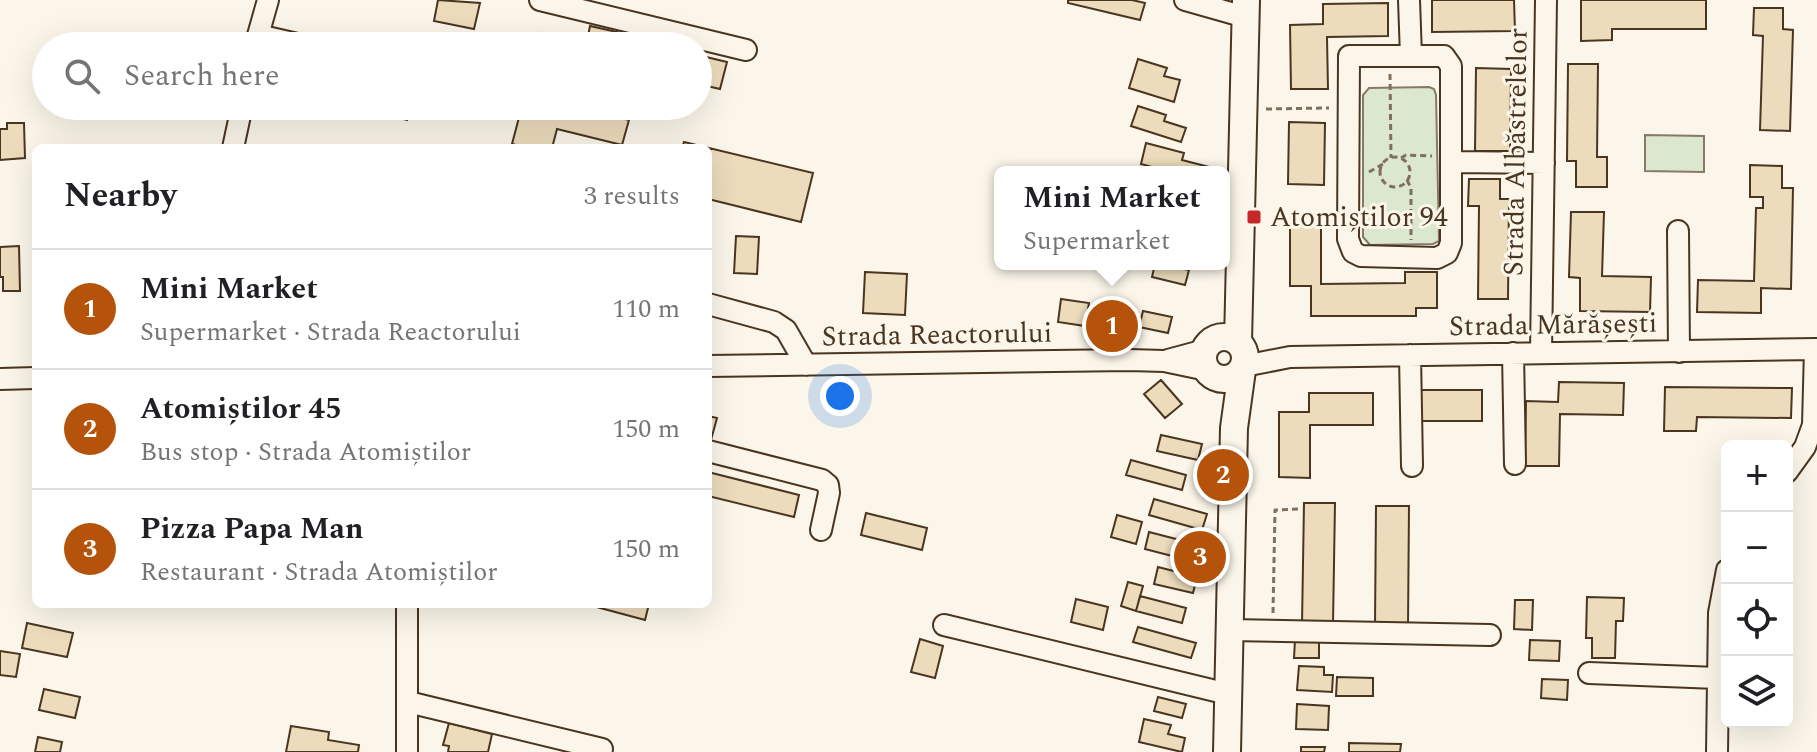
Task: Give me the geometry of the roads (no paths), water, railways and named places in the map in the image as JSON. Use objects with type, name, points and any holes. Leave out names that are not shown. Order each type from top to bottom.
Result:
[{"type":"main road","points":[[1227,752],[1234,428],[1225,357],[1238,297],[1245,9]]},
{"type":"street","points":[[259,32],[268,0]]},
{"type":"street","points":[[540,0],[672,32]]},
{"type":"street","points":[[1185,0],[1245,9]]},
{"type":"street","points":[[1400,56],[1409,0]]},
{"type":"street","name":"Strada Albăstrelelor","points":[[1541,353],[1546,0]]},
{"type":"street","points":[[712,42],[746,50]]},
{"type":"street","points":[[1349,56],[1400,56],[1444,56],[1451,66],[1451,243],[1447,253],[1437,258],[1361,256],[1353,252],[1348,239],[1349,56]]},
{"type":"street","points":[[234,144],[239,120]]},
{"type":"street","points":[[1452,159],[1544,163]]},
{"type":"street","points":[[1678,231],[1679,352]]},
{"type":"street","name":"Strada Reactorului","points":[[712,305],[774,322],[786,330],[806,365]]},
{"type":"street","points":[[1793,464],[1805,447],[1813,425],[1816,349]]},
{"type":"street","name":"Strada Mărășești","points":[[1225,357],[1816,349]]},
{"type":"street","points":[[1513,353],[1515,464]]},
{"type":"street","points":[[1410,355],[1412,466]]},
{"type":"street","name":"Strada Reactorului","points":[[712,366],[1164,361],[1225,357]]},
{"type":"street","points":[[0,379],[32,378]]},
{"type":"street","points":[[712,452],[822,480],[828,485],[829,493],[821,530]]},
{"type":"street","points":[[1717,752],[1719,613],[1724,584]]},
{"type":"street","points":[[407,608],[407,752]]},
{"type":"street","points":[[944,625],[1228,694]]},
{"type":"street","points":[[1229,630],[1490,635]]},
{"type":"street","points":[[1589,673],[1717,678]]},
{"type":"street","points":[[408,702],[602,749]]},
{"type":"place","name":"Atomiștilor 94","points":[[1254,217]]},
{"type":"place","name":"Mini Market","points":[[1112,326]]},
{"type":"place","name":"Atomiștilor 45","points":[[1223,475]]},
{"type":"place","name":"Pizza Papa Man","points":[[1200,557]]}]
